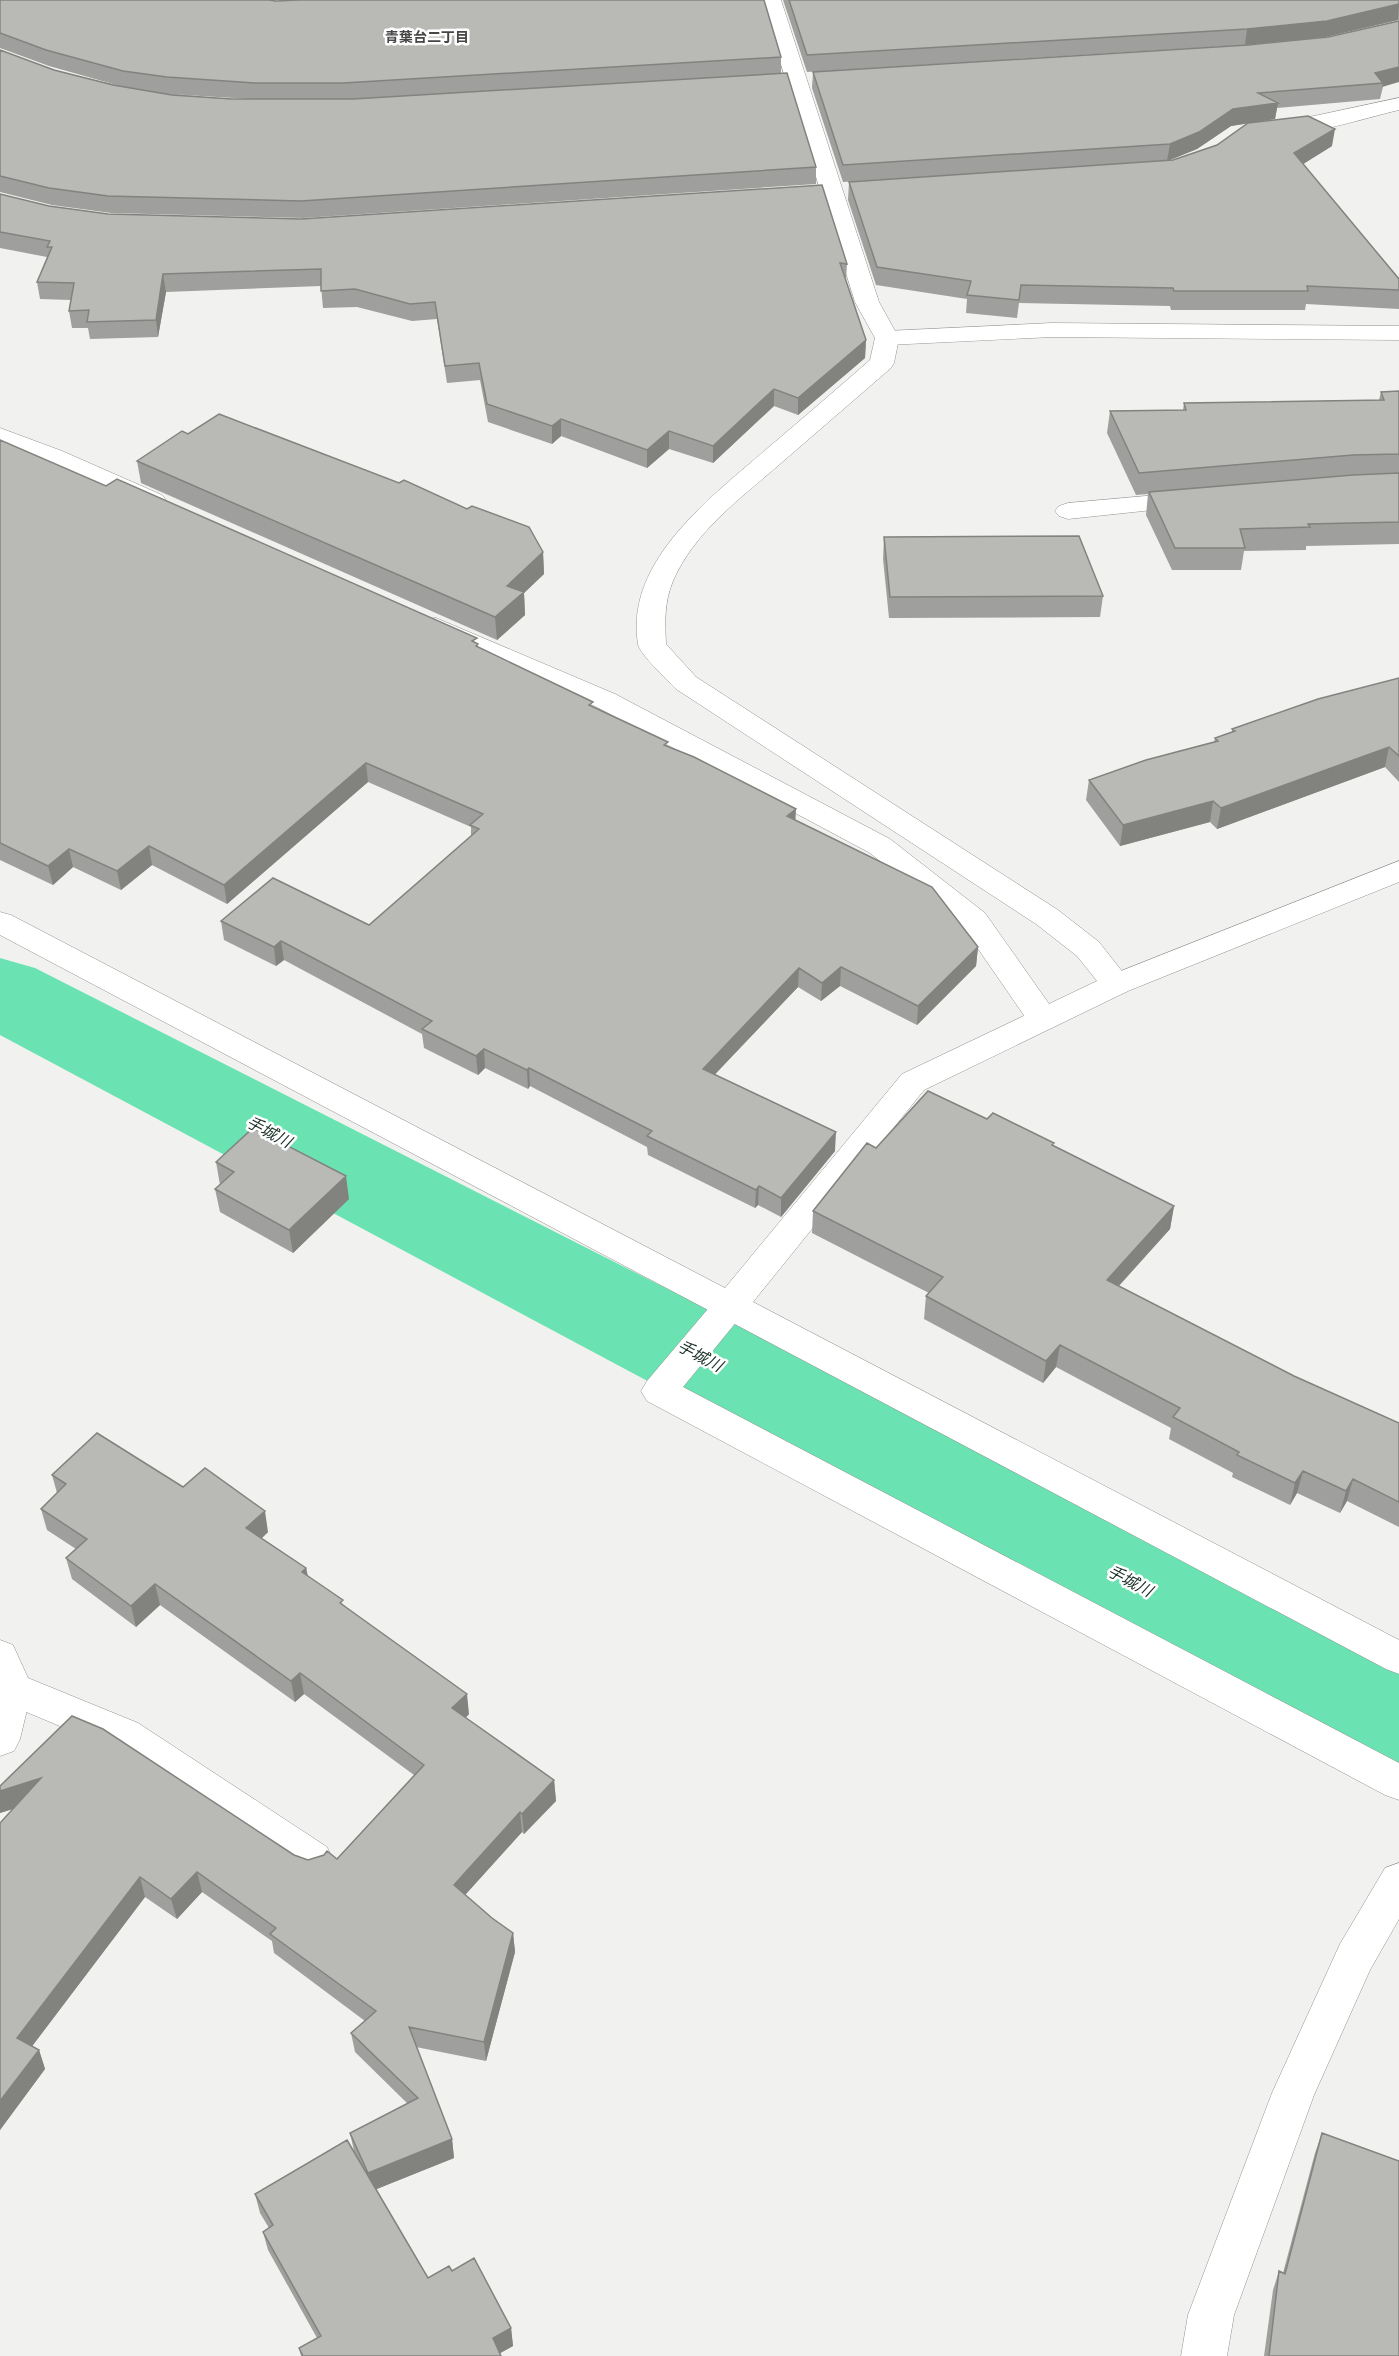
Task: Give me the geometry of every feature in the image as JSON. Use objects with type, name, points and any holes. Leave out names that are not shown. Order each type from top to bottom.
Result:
[{"type":"street","points":[[771,0],[867,302],[887,338],[882,363],[709,512],[686,539],[663,573],[652,607],[652,646],[686,683],[1047,917],[1088,949],[1117,984]]},
{"type":"street","points":[[1260,130],[1314,123],[1399,104]]},
{"type":"street","points":[[887,338],[1052,330],[1399,333]]},
{"type":"street","points":[[0,436],[53,456],[172,509]]},
{"type":"street","points":[[1068,511],[1220,498]]},
{"type":"street","points":[[410,614],[605,700],[880,846],[974,920],[1043,1019]]},
{"type":"street","points":[[1399,871],[1117,984],[913,1082],[659,1390],[1399,1783]]},
{"type":"street","points":[[0,922],[1399,1658]]},
{"type":"street","points":[[0,1739],[4,1679],[124,1735],[313,1860]]},
{"type":"street","points":[[1203,2356],[1211,2315],[1293,2093],[1355,1957],[1399,1881]]},
{"type":"building","points":[[0,0],[764,0],[781,57],[343,83],[255,83],[167,77],[123,71],[46,50],[0,33]]},
{"type":"building","points":[[789,0],[1399,0],[1399,4],[1327,21],[1247,29],[807,55]]},
{"type":"building","points":[[1399,21],[1399,67],[1375,73],[1383,83],[1258,93],[1278,103],[1233,109],[1199,132],[1170,144],[843,165],[813,72],[1248,45],[1328,37]]},
{"type":"building","points":[[0,50],[54,70],[113,85],[172,95],[232,99],[353,99],[787,73],[816,167],[301,201],[108,196],[49,188],[0,176]]},
{"type":"building","points":[[1308,116],[1335,129],[1294,153],[1399,279],[1399,290],[1307,286],[1308,291],[1174,291],[1173,288],[1021,285],[1019,300],[967,295],[971,281],[877,267],[849,182],[1173,160],[1217,145],[1248,123]]},
{"type":"building","points":[[822,185],[847,264],[840,263],[866,340],[798,398],[774,389],[713,446],[669,431],[647,450],[561,419],[552,426],[487,404],[479,363],[445,366],[435,302],[410,304],[355,289],[321,291],[321,269],[163,274],[156,320],[87,322],[89,310],[69,311],[74,283],[37,282],[52,247],[47,247],[50,241],[0,232],[0,194],[49,206],[108,214],[301,219]]},
{"type":"building","points":[[1399,391],[1399,454],[1353,455],[1139,473],[1110,411],[1186,410],[1184,403],[1384,400],[1381,392]]},
{"type":"building","points":[[219,414],[399,483],[404,480],[467,509],[472,506],[529,527],[543,552],[507,586],[524,592],[495,617],[137,461],[182,431],[188,434]]},
{"type":"building","points":[[0,440],[106,486],[117,479],[477,638],[472,641],[478,644],[476,646],[593,702],[589,705],[668,742],[664,745],[694,757],[796,809],[787,816],[932,887],[978,947],[918,1006],[841,967],[822,983],[799,968],[703,1069],[836,1132],[781,1198],[759,1186],[756,1190],[647,1136],[652,1131],[529,1068],[527,1070],[484,1049],[476,1056],[422,1029],[432,1021],[281,941],[274,947],[221,921],[273,878],[369,925],[479,829],[470,825],[483,814],[366,763],[224,885],[149,846],[117,871],[69,849],[48,866],[0,843]]},
{"type":"building","points":[[1399,473],[1399,522],[1308,524],[1310,527],[1240,529],[1245,548],[1175,548],[1149,492],[1353,475]]},
{"type":"building","points":[[1079,536],[1103,596],[890,597],[884,537]]},
{"type":"building","points":[[1399,678],[1399,756],[1389,747],[1221,808],[1213,801],[1123,825],[1089,780],[1146,760],[1218,741],[1215,738],[1235,731],[1232,729],[1318,699]]},
{"type":"building","points":[[928,1091],[987,1119],[993,1113],[1174,1206],[1107,1280],[1294,1376],[1399,1423],[1399,1502],[1353,1479],[1346,1491],[1303,1471],[1295,1483],[1237,1455],[1239,1452],[1173,1417],[1180,1408],[1060,1345],[1046,1361],[926,1296],[943,1277],[813,1211],[867,1143],[876,1148]]},
{"type":"building","points":[[253,1128],[346,1176],[289,1230],[215,1189],[234,1172],[216,1162]]},
{"type":"building","points":[[97,1433],[183,1487],[205,1468],[265,1511],[246,1528],[306,1568],[302,1572],[343,1600],[340,1603],[467,1694],[452,1708],[554,1780],[522,1814],[520,1812],[454,1885],[513,1933],[484,2042],[409,2027],[452,2139],[368,2173],[350,2133],[418,2098],[351,2033],[376,2011],[270,1934],[276,1928],[197,1872],[171,1899],[140,1877],[17,2038],[39,2050],[0,2101],[0,1823],[41,1778],[0,1791],[0,1786],[72,1716],[103,1729],[294,1855],[308,1860],[324,1855],[327,1851],[337,1859],[424,1765],[300,1673],[291,1681],[155,1584],[131,1606],[66,1558],[87,1539],[41,1509],[66,1484],[52,1475]]},
{"type":"building","points":[[1322,2133],[1399,2161],[1399,2356],[1269,2356],[1279,2271],[1285,2274]]},
{"type":"building","points":[[347,2140],[428,2278],[449,2266],[452,2271],[474,2258],[511,2328],[493,2338],[501,2356],[303,2356],[299,2348],[321,2336],[263,2232],[273,2225],[255,2194]]},
{"type":"waterway","name":"手城川","points":[[0,992],[1399,1721]]},
{"type":"district","name":"青葉台二丁目","points":[[427,37]]}]
